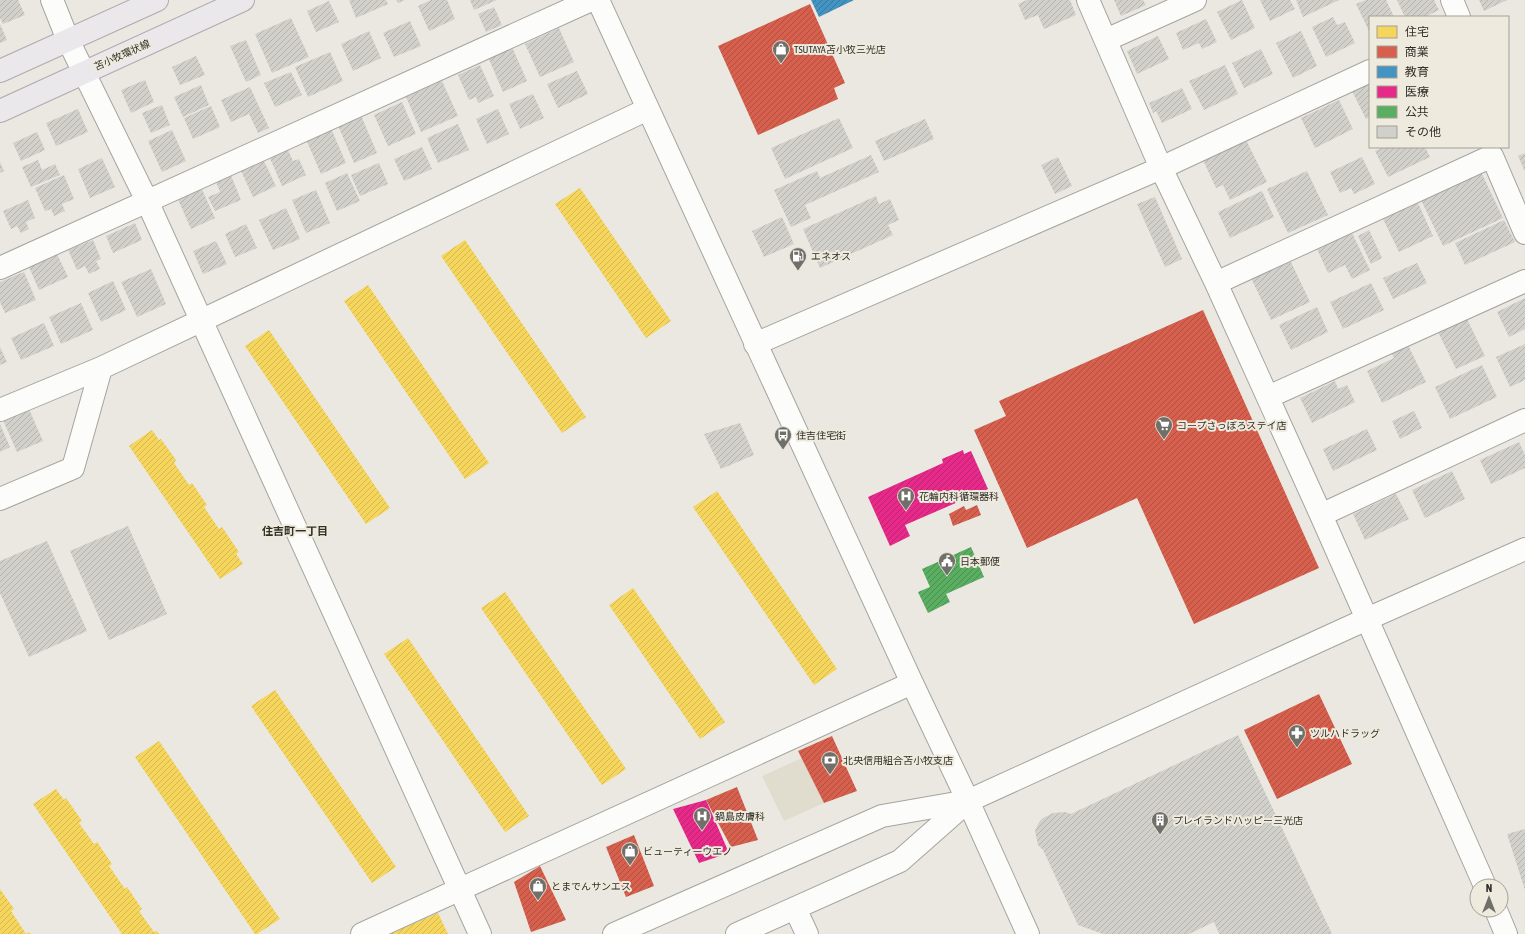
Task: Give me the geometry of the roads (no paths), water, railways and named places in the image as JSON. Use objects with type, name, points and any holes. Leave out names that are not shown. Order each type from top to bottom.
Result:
[{"type":"main road","points":[[0,71],[157,0]]},
{"type":"main road","name":"苫小牧環状線","points":[[0,111],[243,0]]},
{"type":"street","points":[[52,0],[68,40],[148,201],[201,321],[480,934]]},
{"type":"street","points":[[0,268],[591,0]]},
{"type":"street","points":[[598,0],[755,344],[912,684],[968,801],[1028,934]]},
{"type":"street","points":[[1088,0],[1161,168],[1268,397],[1481,878]]},
{"type":"street","points":[[1106,40],[1195,0]]},
{"type":"street","points":[[1452,0],[1459,16]]},
{"type":"street","points":[[755,344],[1161,168],[1369,71]]},
{"type":"street","points":[[0,410],[101,368],[648,110]]},
{"type":"street","points":[[1216,283],[1492,156],[1525,233]]},
{"type":"street","points":[[1268,397],[1525,281]]},
{"type":"street","points":[[0,499],[73,468],[101,368]]},
{"type":"street","points":[[1321,515],[1525,420]]},
{"type":"street","points":[[625,932],[882,816],[968,801],[1367,619],[1525,549]]},
{"type":"street","points":[[362,934],[460,888],[912,684]]},
{"type":"street","points":[[738,934],[900,861],[968,801]]},
{"type":"street","points":[[795,908],[807,934]]},
{"type":"street","points":[[1499,918],[1506,934]]},
{"type":"place","name":"TSUTAYA苫小牧三光店","points":[[781,64]]},
{"type":"place","name":"エネオス","points":[[798,271]]},
{"type":"place","name":"コープさっぽろステイ店","points":[[1164,440]]},
{"type":"place","name":"住吉住宅街","points":[[783,450]]},
{"type":"place","name":"花輪内科循環器科","points":[[906,511]]},
{"type":"place","name":"日本郵便","points":[[947,576]]},
{"type":"place","name":"ツルハドラッグ","points":[[1297,748]]},
{"type":"place","name":"北央信用組合苫小牧支店","points":[[830,775]]},
{"type":"place","name":"鍋島皮膚科","points":[[702,831]]},
{"type":"place","name":"プレイランドハッピー三光店","points":[[1160,835]]},
{"type":"place","name":"ビューティーウエノ","points":[[630,866]]},
{"type":"place","name":"とまでんサンエス","points":[[538,901]]},
{"type":"district","name":"住吉町一丁目","points":[[295,531]]}]
